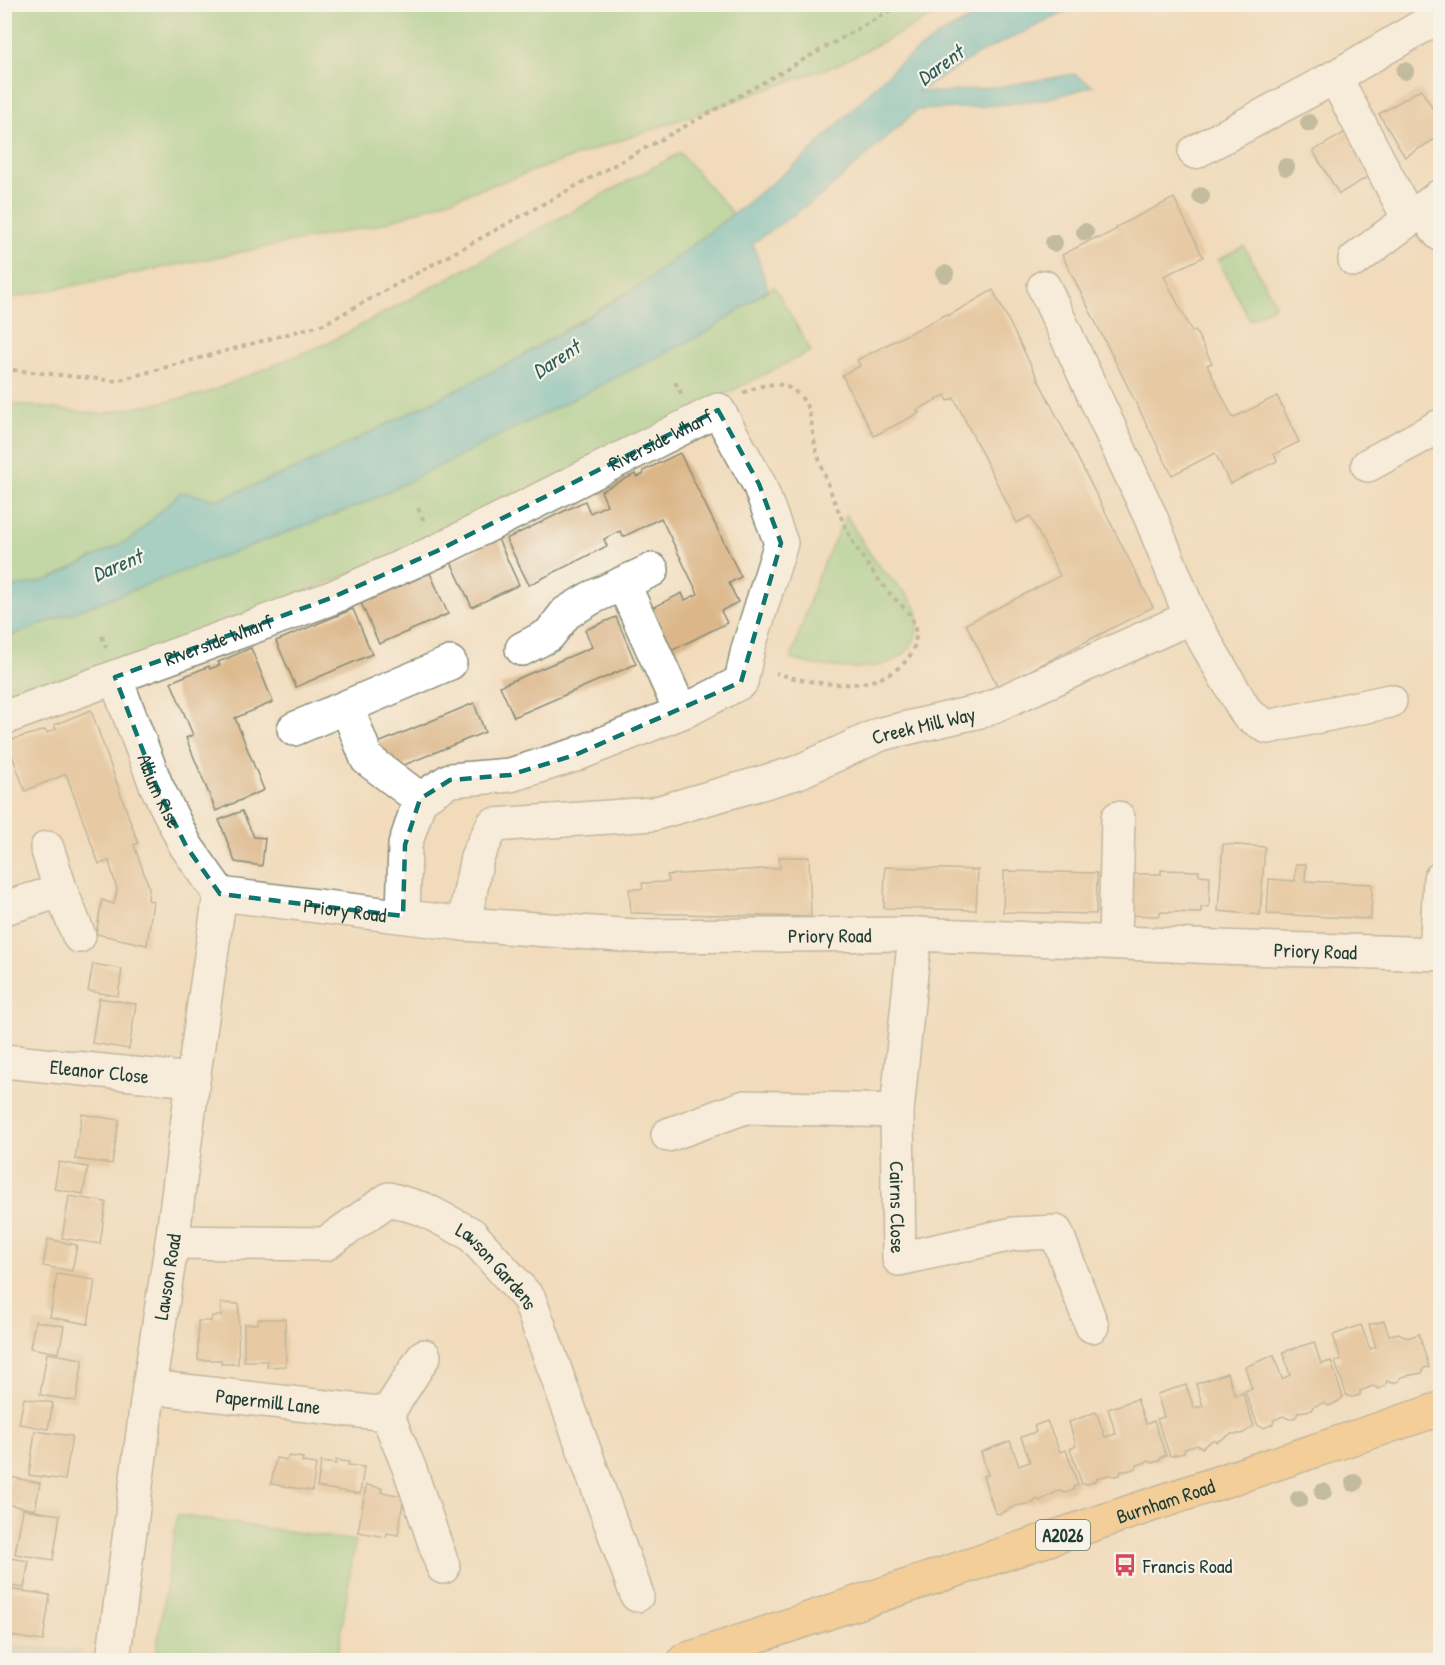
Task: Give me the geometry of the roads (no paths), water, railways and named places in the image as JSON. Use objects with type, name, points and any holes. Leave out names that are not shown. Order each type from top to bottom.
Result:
[{"type":"main road","name":"Burnham Road","points":[[685,1660],[1440,1409]]},
{"type":"street","points":[[1195,152],[1335,77],[1431,21]]},
{"type":"street","points":[[1335,77],[1428,215],[1355,260]]},
{"type":"street","points":[[1044,286],[1150,518],[1191,616],[1247,714],[1269,727],[1390,701]]},
{"type":"street","name":"Riverside Wharf","points":[[4,718],[342,593],[437,551],[718,410],[759,484],[780,543],[748,649],[741,682],[681,712],[574,756],[510,775],[450,780],[420,799]]},
{"type":"street","points":[[1368,465],[1440,426]]},
{"type":"street","points":[[522,649],[549,635],[566,613],[637,577],[681,712]]},
{"type":"street","name":"Creek Mill Way","points":[[464,924],[477,857],[493,825],[653,814],[796,774],[881,734],[985,710],[1191,616]]},
{"type":"street","points":[[294,729],[450,663]]},
{"type":"street","name":"Allium Rise","points":[[115,677],[156,785],[186,846],[220,894]]},
{"type":"street","points":[[347,707],[367,759],[420,799],[405,845],[403,916]]},
{"type":"street","points":[[1115,941],[1118,818]]},
{"type":"street","points":[[46,848],[79,936]]},
{"type":"street","points":[[1438,953],[1440,879]]},
{"type":"street","points":[[4,908],[61,891]]},
{"type":"street","name":"Priory Road","points":[[220,894],[464,924],[635,936],[915,934],[1217,947],[1438,953]]},
{"type":"street","name":"Lawson Road","points":[[113,1660],[149,1387],[172,1242],[220,894]]},
{"type":"street","name":"Cairns Close","points":[[915,934],[897,1111],[899,1259],[1013,1234],[1056,1232],[1092,1326]]},
{"type":"street","name":"Eleanor Close","points":[[4,1061],[193,1080]]},
{"type":"street","points":[[668,1135],[745,1107],[897,1111]]},
{"type":"street","name":"Lawson Gardens","points":[[172,1242],[325,1244],[389,1199],[423,1209],[471,1234],[529,1299],[637,1594]]},
{"type":"street","points":[[424,1356],[387,1414],[410,1470],[443,1567]]},
{"type":"street","name":"Papermill Lane","points":[[149,1387],[387,1414]]},
{"type":"water","name":"Darent","points":[[1002,4],[1080,5],[976,55],[918,92],[948,92],[1003,86],[1074,74],[1093,86],[1047,99],[979,107],[917,110],[826,192],[753,243],[768,289],[709,331],[367,502],[5,638],[5,589],[48,580],[133,538],[181,492],[217,500],[301,467],[510,363],[646,281],[808,154],[897,65],[944,32]]},
{"type":"place","name":"Francis Road","points":[[1125,1565]]}]
